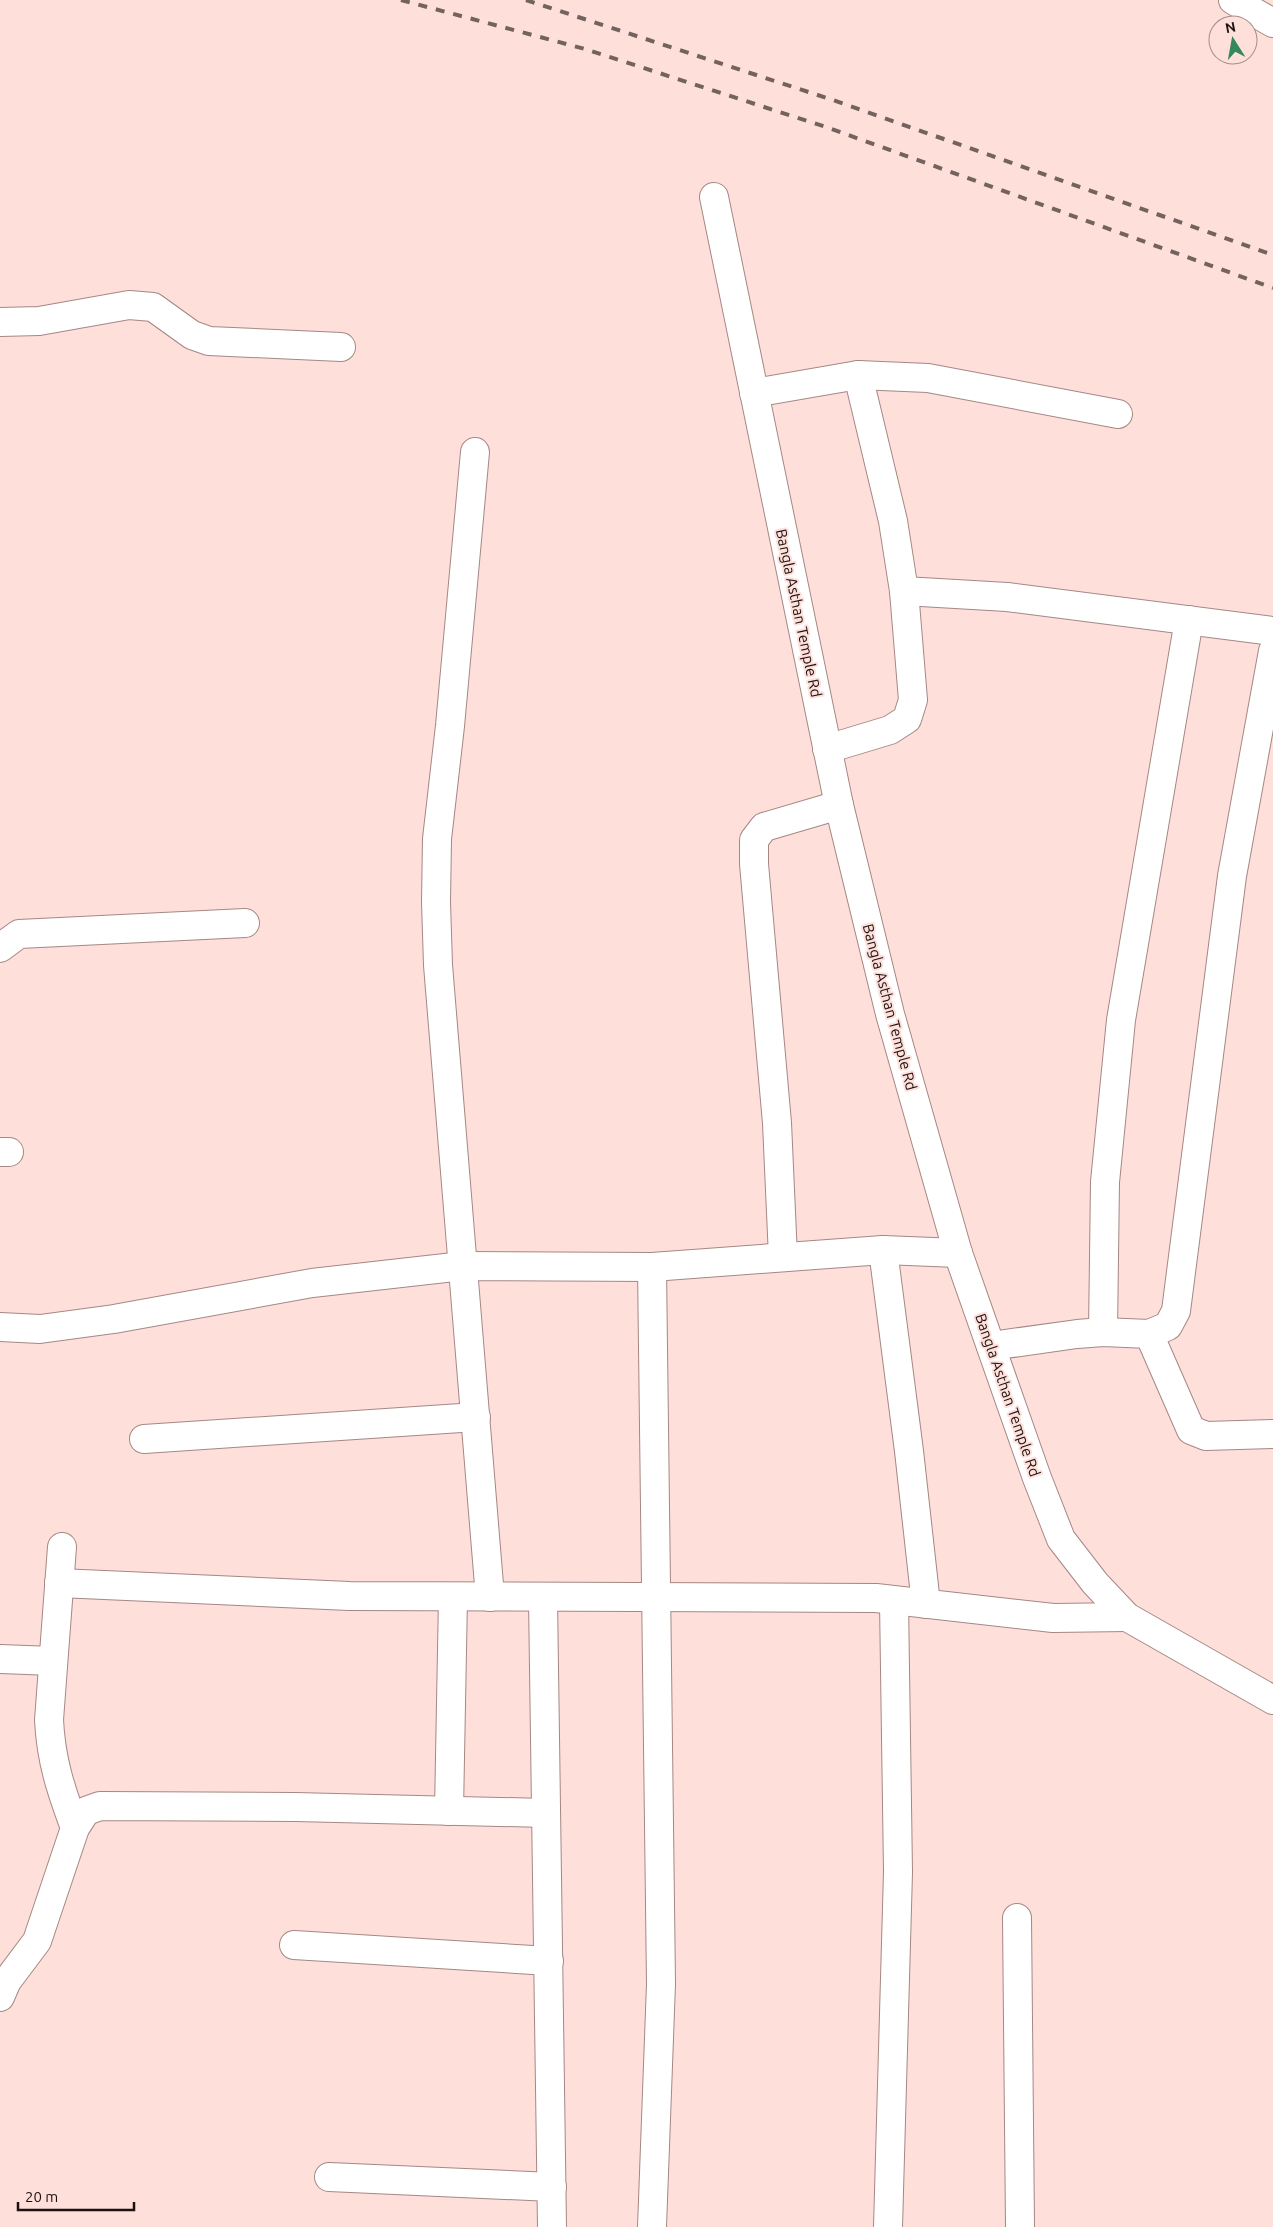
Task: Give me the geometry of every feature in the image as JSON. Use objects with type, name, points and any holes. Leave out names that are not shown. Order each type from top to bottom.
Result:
[{"type":"street","points":[[1233,0],[1273,23]]},
{"type":"street","name":"Bangla Asthan Temple Rd","points":[[714,197],[839,805],[890,1014],[958,1253],[1061,1539],[1095,1583],[1127,1617],[1273,1700]]},
{"type":"street","points":[[0,322],[39,321],[129,305],[145,306],[153,307],[192,335],[210,341],[341,347]]},
{"type":"street","points":[[754,393],[858,375],[928,378],[1118,414]]},
{"type":"street","points":[[827,749],[890,730],[907,719],[913,700],[904,591],[893,521],[858,375]]},
{"type":"street","points":[[475,452],[450,726],[436,839],[436,884],[438,965],[490,1598]]},
{"type":"street","points":[[904,591],[1007,597],[1273,631]]},
{"type":"street","points":[[1103,1332],[1105,1182],[1121,1020],[1189,620]]},
{"type":"street","points":[[991,1346],[1103,1332],[1149,1334],[1168,1326],[1176,1310],[1232,876],[1273,651]]},
{"type":"street","points":[[783,1257],[777,1123],[754,864],[754,840],[764,827],[839,805]]},
{"type":"street","points":[[0,948],[19,934],[245,923]]},
{"type":"street","points":[[0,1327],[40,1329],[114,1319],[312,1283],[463,1266],[652,1267],[883,1250],[958,1253]]},
{"type":"street","points":[[883,1250],[909,1451],[926,1604]]},
{"type":"street","points":[[652,1267],[661,1984],[652,2227]]},
{"type":"street","points":[[1149,1334],[1191,1430],[1206,1436],[1273,1434]]},
{"type":"street","points":[[144,1439],[476,1417]]},
{"type":"street","points":[[62,1547],[49,1720],[50,1749],[54,1770],[75,1828]]},
{"type":"street","points":[[59,1583],[349,1596],[866,1598],[1053,1618],[1127,1617]]},
{"type":"street","points":[[449,1811],[453,1597]]},
{"type":"street","points":[[543,1598],[552,2227]]},
{"type":"street","points":[[888,2227],[898,1872],[894,1600]]},
{"type":"street","points":[[0,1659],[54,1661]]},
{"type":"street","points":[[0,1997],[7,1980],[37,1941],[75,1828],[86,1811],[100,1806],[295,1807],[546,1813]]},
{"type":"street","points":[[1017,1918],[1020,2227]]},
{"type":"street","points":[[294,1945],[549,1961]]},
{"type":"street","points":[[330,2177],[552,2187]]},
{"type":"railway","points":[[401,0],[585,49],[826,127],[1273,288]]},
{"type":"railway","points":[[526,0],[833,100],[1273,255]]}]
